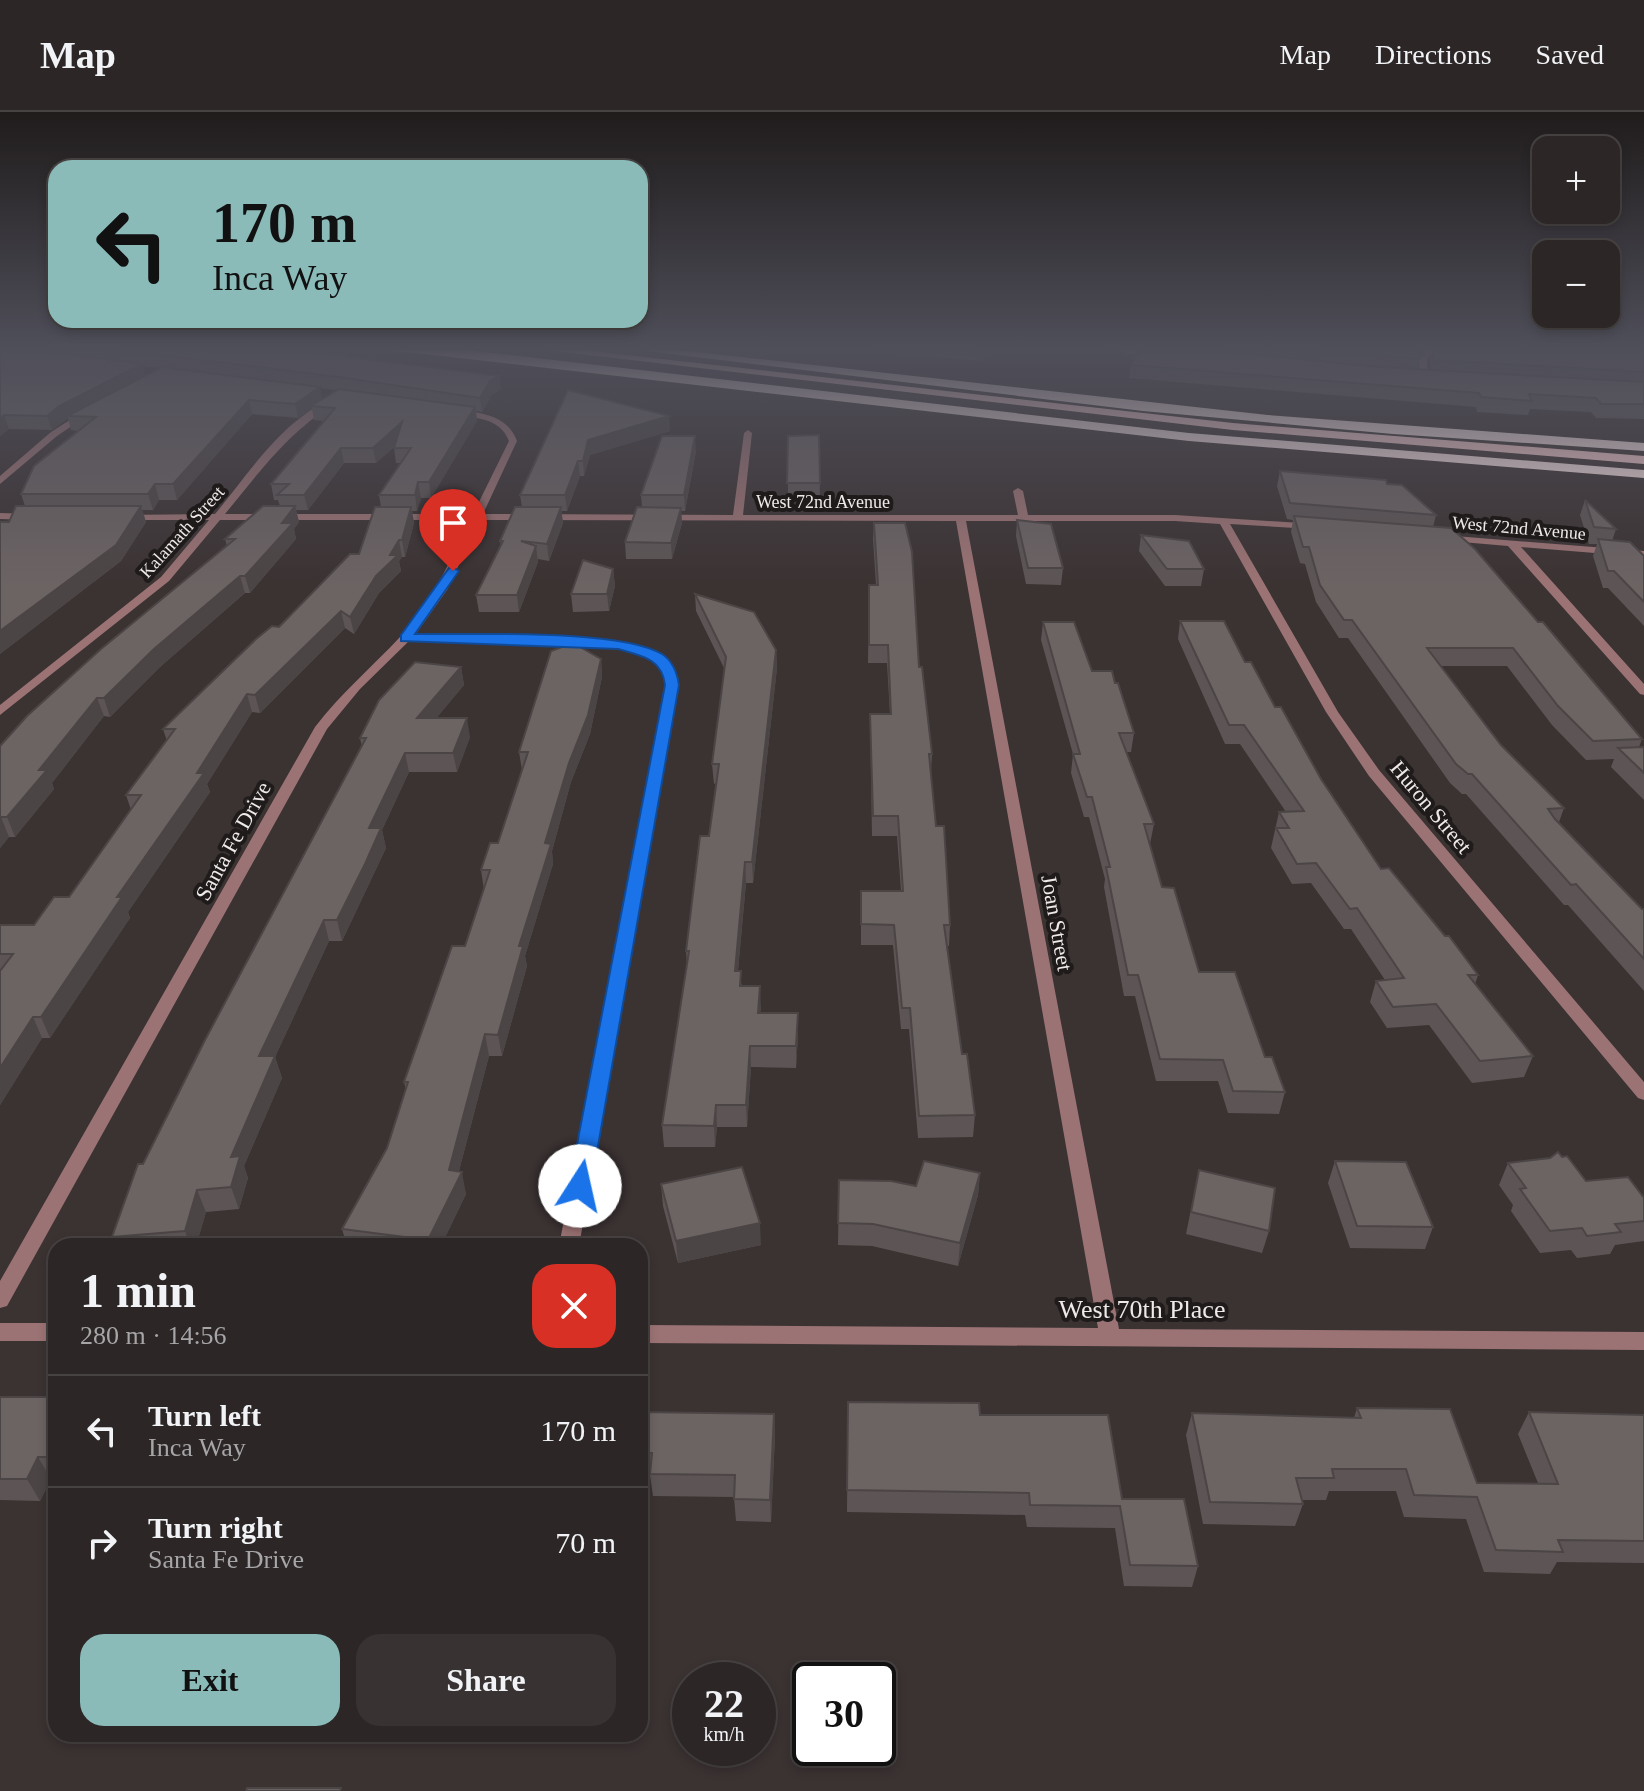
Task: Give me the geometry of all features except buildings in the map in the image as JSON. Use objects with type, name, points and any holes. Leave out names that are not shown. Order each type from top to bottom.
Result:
[{"type":"highway","points":[[1110,428],[1205,439],[1644,474]]},
{"type":"highway","points":[[1244,428],[1644,460]]},
{"type":"highway","points":[[1393,428],[1644,447]]},
{"type":"street","points":[[0,481],[63,428]]},
{"type":"street","name":"Kalamath Street","points":[[0,711],[165,579],[294,428]]},
{"type":"street","name":"Santa Fe Drive","points":[[0,1300],[321,727],[356,686],[406,638],[448,580],[513,441],[507,428]]},
{"type":"street","points":[[738,518],[748,433]]},
{"type":"street","points":[[1018,491],[1024,518]]},
{"type":"street","points":[[0,516],[47,517]]},
{"type":"street","name":"West 72nd Avenue","points":[[109,517],[1024,518],[1223,520],[1323,527]]},
{"type":"street","name":"Joan Street","points":[[960,518],[1110,1336]]},
{"type":"street","name":"Huron Street","points":[[1223,520],[1332,712],[1374,773],[1644,1094]]},
{"type":"street","name":"West 72nd Avenue","points":[[1432,537],[1644,554]]},
{"type":"street","points":[[1511,543],[1644,691]]},
{"type":"street","points":[[406,638],[539,639],[620,645],[657,657],[670,670],[672,685],[570,1238]]},
{"type":"street","points":[[0,1332],[48,1332]]},
{"type":"street","name":"West 70th Place","points":[[648,1334],[1644,1341]]},
{"type":"route","points":[[453,571],[406,638],[539,639],[620,645],[641,649],[657,657],[670,670],[672,685],[580,1186]]}]
